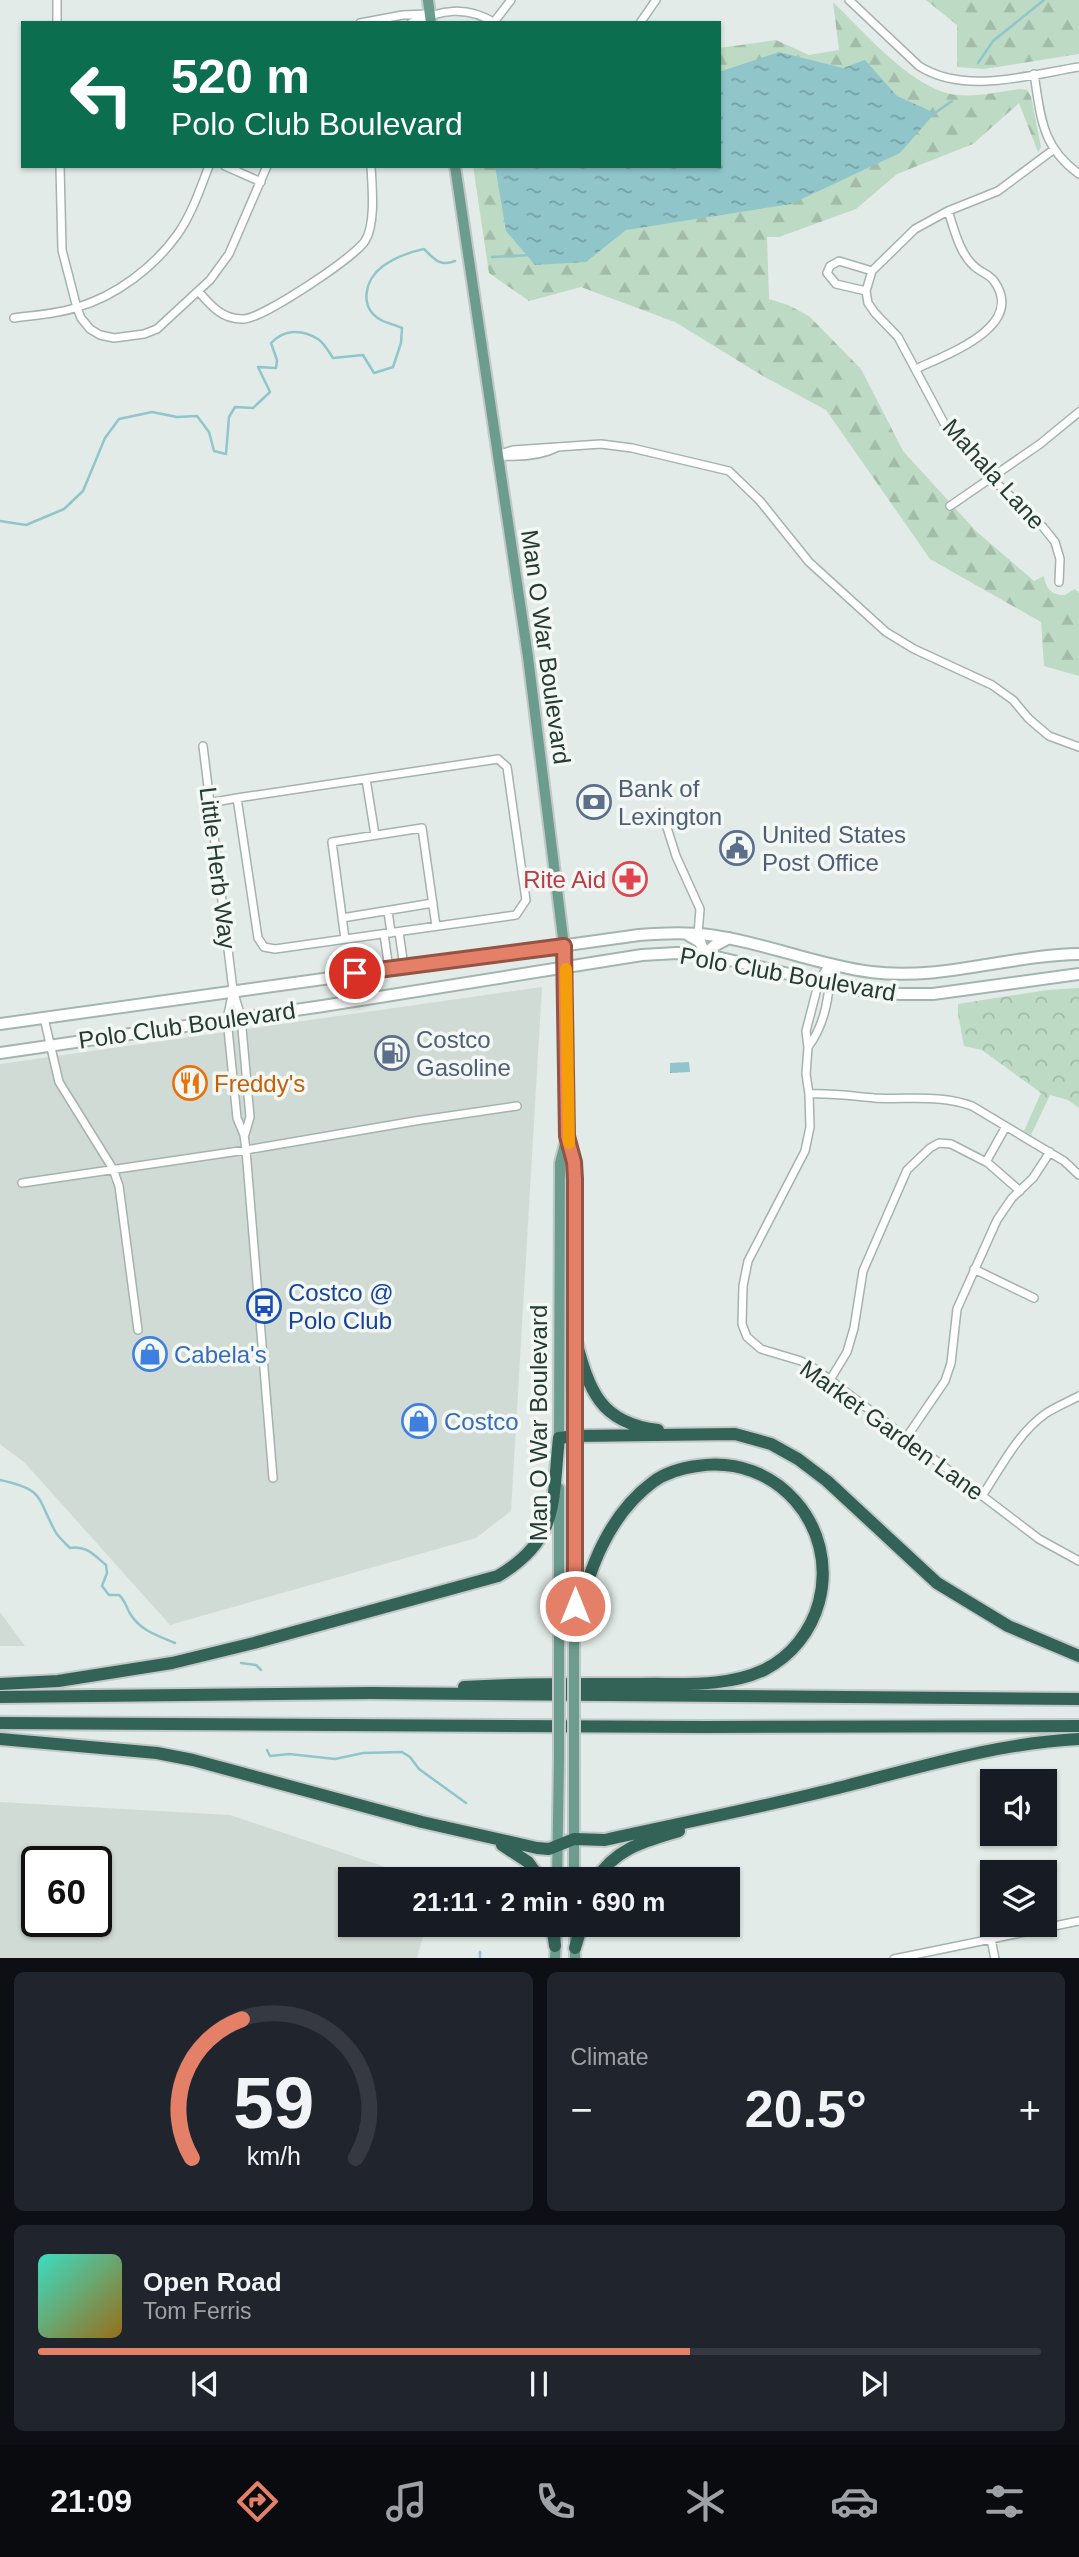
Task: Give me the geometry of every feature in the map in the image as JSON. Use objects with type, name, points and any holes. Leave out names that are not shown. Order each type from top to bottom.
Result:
[{"type":"highway","points":[[575,1338],[587,1380],[594,1394],[607,1408],[636,1426],[697,1435]]},
{"type":"highway","points":[[0,1684],[58,1681],[172,1663],[498,1576],[525,1559],[544,1532],[552,1506],[559,1438],[575,1436],[735,1434],[756,1438],[797,1460],[827,1481],[937,1583],[1008,1626],[1079,1656]]},
{"type":"highway","points":[[371,1693],[492,1685],[722,1682],[753,1674],[783,1658],[800,1642],[815,1618],[823,1587],[820,1543],[804,1512],[779,1485],[764,1475],[718,1464],[676,1470],[654,1481],[618,1519],[598,1551],[587,1577],[575,1623]]},
{"type":"highway","points":[[0,1697],[371,1693],[1079,1699]]},
{"type":"highway","points":[[0,1723],[1079,1726]]},
{"type":"highway","points":[[0,1739],[157,1753],[193,1760],[469,1833],[537,1849],[550,1849],[574,1839],[605,1840],[780,1802],[975,1754],[1079,1739]]},
{"type":"highway","points":[[606,1867],[631,1847],[780,1802]]},
{"type":"highway","points":[[469,1833],[514,1851],[532,1867]]},
{"type":"main road","points":[[428,0],[431,18]]},
{"type":"main road","name":"Man O War Boulevard","points":[[455,168],[537,721],[566,967],[567,1136],[561,1163],[557,1867]]},
{"type":"main road","name":"Man O War Boulevard","points":[[567,1136],[574,1162],[575,1179],[574,1867]]},
{"type":"street","points":[[57,0],[57,21]]},
{"type":"street","points":[[495,21],[511,0]]},
{"type":"street","points":[[641,21],[656,0]]},
{"type":"street","points":[[849,0],[919,66],[953,81],[974,82],[1079,67]]},
{"type":"street","points":[[371,21],[403,15],[431,18],[463,10],[478,13],[492,21]]},
{"type":"street","points":[[1034,74],[1043,125],[1054,150],[1079,174]]},
{"type":"street","points":[[872,271],[839,261],[830,266],[827,273],[836,284],[866,291],[872,271],[915,229],[948,211],[998,191],[1054,150]]},
{"type":"street","points":[[60,168],[62,250],[77,308],[90,329],[100,335],[114,338],[130,337],[156,329],[199,292],[229,254],[261,182],[264,168]]},
{"type":"street","points":[[14,318],[77,308],[127,282],[164,251],[178,234],[191,211],[208,168]]},
{"type":"street","points":[[230,168],[261,182]]},
{"type":"street","points":[[199,292],[227,317],[244,319],[276,306],[346,258],[365,240],[369,230],[371,168]]},
{"type":"street","points":[[916,369],[978,339],[993,327],[1001,309],[996,284],[987,274],[973,266],[964,253],[948,211]]},
{"type":"street","name":"Mahala Lane","points":[[866,291],[867,303],[898,337],[944,423],[990,477],[1043,527],[1055,542],[1060,559],[1059,582]]},
{"type":"street","points":[[950,506],[1040,444],[1079,412]]},
{"type":"street","points":[[497,455],[513,450],[601,444],[632,448],[729,471],[760,501],[809,562],[886,632],[914,649],[992,685],[1013,700],[1029,719],[1049,736],[1079,747]]},
{"type":"street","name":"Little Herb Way","points":[[203,746],[233,990]]},
{"type":"street","points":[[209,803],[237,798],[498,759],[507,767],[526,900],[516,915],[275,949],[264,947],[258,938],[237,798]]},
{"type":"street","points":[[366,779],[375,835]]},
{"type":"street","points":[[662,812],[676,856],[700,909],[698,934]]},
{"type":"street","points":[[345,939],[332,842],[422,828],[436,926]]},
{"type":"street","points":[[342,918],[433,903]]},
{"type":"street","points":[[388,911],[391,933],[389,969]]},
{"type":"street","points":[[391,933],[404,967]]},
{"type":"street","points":[[684,933],[700,942],[705,954],[714,946],[730,939]]},
{"type":"street","name":"Polo Club Boulevard","points":[[0,1024],[639,935],[684,933],[730,939],[871,972],[932,974],[1079,954]]},
{"type":"street","name":"Polo Club Boulevard","points":[[0,1053],[642,955],[705,954],[868,992],[933,993],[1079,974]]},
{"type":"street","name":"Market Garden Lane","points":[[829,964],[818,1034],[808,1047],[806,1074],[810,1127],[805,1150],[746,1266],[742,1324],[747,1337],[755,1345],[801,1361],[830,1380],[1039,1539],[1079,1560]]},
{"type":"street","points":[[233,990],[241,1017],[250,1117],[244,1135]]},
{"type":"street","points":[[233,990],[227,1019],[237,1118],[244,1135],[246,1150],[273,1478]]},
{"type":"street","points":[[44,1018],[59,1082],[113,1169],[118,1186],[138,1330]]},
{"type":"street","points":[[809,1094],[959,1101],[972,1106],[1064,1161],[1079,1175]]},
{"type":"street","points":[[22,1183],[517,1106]]},
{"type":"street","points":[[986,1162],[1005,1128]]},
{"type":"street","points":[[830,1380],[847,1352],[854,1328],[863,1271],[907,1170],[930,1148],[939,1143],[951,1144],[986,1162],[1020,1191]]},
{"type":"street","points":[[906,1438],[945,1381],[951,1363],[957,1308],[1000,1213],[1033,1178],[1049,1153]]},
{"type":"street","points":[[974,1269],[1034,1298]]},
{"type":"street","points":[[982,1496],[1028,1430],[1045,1414],[1079,1396]]},
{"type":"street","points":[[894,1958],[1079,1921]]},
{"type":"street","points":[[991,1939],[995,1958]]},
{"type":"shaded area","points":[[542,987],[511,1511],[476,1538],[170,1625],[25,1463],[0,1444],[0,1064]]},
{"type":"shaded area","points":[[0,1612],[25,1646],[0,1646]]},
{"type":"shaded area","points":[[0,1802],[230,1815],[385,1867],[338,1867],[338,1937],[423,1937],[417,1958],[0,1958]]},
{"type":"green space","points":[[926,0],[1079,0],[1079,54],[984,69],[957,67],[957,25]]},
{"type":"green space","points":[[833,2],[906,71],[939,91],[964,95],[1020,89],[1027,90],[1031,97],[1041,147],[1038,152],[1019,103],[973,144],[897,174],[856,209],[779,237],[767,237],[769,299],[809,316],[861,369],[903,451],[976,531],[1034,581],[1044,576],[1046,585],[1053,593],[1065,595],[1075,589],[1079,593],[1079,676],[1044,666],[1041,622],[930,559],[826,410],[763,376],[675,322],[581,287],[529,301],[489,273],[473,168],[721,168],[721,48],[776,40],[809,55],[839,50]]},
{"type":"green space","points":[[1079,988],[1079,1108],[1068,1100],[1050,1095],[1031,1135],[1024,1131],[1041,1093],[982,1050],[964,1046],[958,1004],[1047,990]]},
{"type":"water","points":[[779,52],[843,68],[865,60],[897,96],[935,113],[900,153],[791,204],[626,230],[586,262],[535,265],[506,231],[495,168],[721,168],[721,71]]},
{"type":"water","points":[[689,1062],[690,1072],[670,1073],[670,1063]]},
{"type":"waterway","points":[[978,63],[993,41],[1044,0]]},
{"type":"waterway","points":[[935,113],[952,101]]},
{"type":"waterway","points":[[0,521],[26,525],[64,509],[83,491],[105,438],[119,419],[152,412],[177,417],[197,416],[209,432],[214,451],[226,454],[229,417],[235,407],[253,408],[270,392],[258,367],[276,368],[277,360],[271,343],[287,333],[300,332],[318,339],[333,358],[363,355],[374,373],[393,367],[401,343],[402,328],[381,320],[369,308],[367,293],[372,278],[393,260],[424,249],[441,262],[455,261]]},
{"type":"waterway","points":[[492,257],[529,255]]},
{"type":"waterway","points":[[0,1480],[32,1491],[64,1542],[70,1548],[76,1547],[90,1552],[106,1565],[107,1573],[102,1586],[109,1595],[119,1595],[135,1621],[145,1629],[175,1643]]},
{"type":"waterway","points":[[241,1663],[256,1665],[261,1670]]},
{"type":"waterway","points":[[267,1750],[270,1756],[289,1754],[335,1759],[363,1753],[402,1752],[410,1757],[419,1769],[466,1803]]},
{"type":"waterway","points":[[480,1952],[480,1958]]},
{"type":"slow traffic","points":[[566,969],[569,1143]]},
{"type":"place","name":"Bank of Lexington","points":[[594,802]]},
{"type":"place","name":"United States Post Office","points":[[737,848]]},
{"type":"place","name":"Rite Aid","points":[[630,879]]},
{"type":"place","name":"Costco Gasoline","points":[[392,1053]]},
{"type":"place","name":"Freddy's","points":[[190,1083]]},
{"type":"place","name":"Costco @ Polo Club","points":[[264,1306]]},
{"type":"place","name":"Cabela's","points":[[150,1354]]},
{"type":"place","name":"Costco","points":[[419,1421]]},
{"type":"route","points":[[355,973],[564,946],[567,1136],[574,1162],[575,1179],[575,1606]]}]
